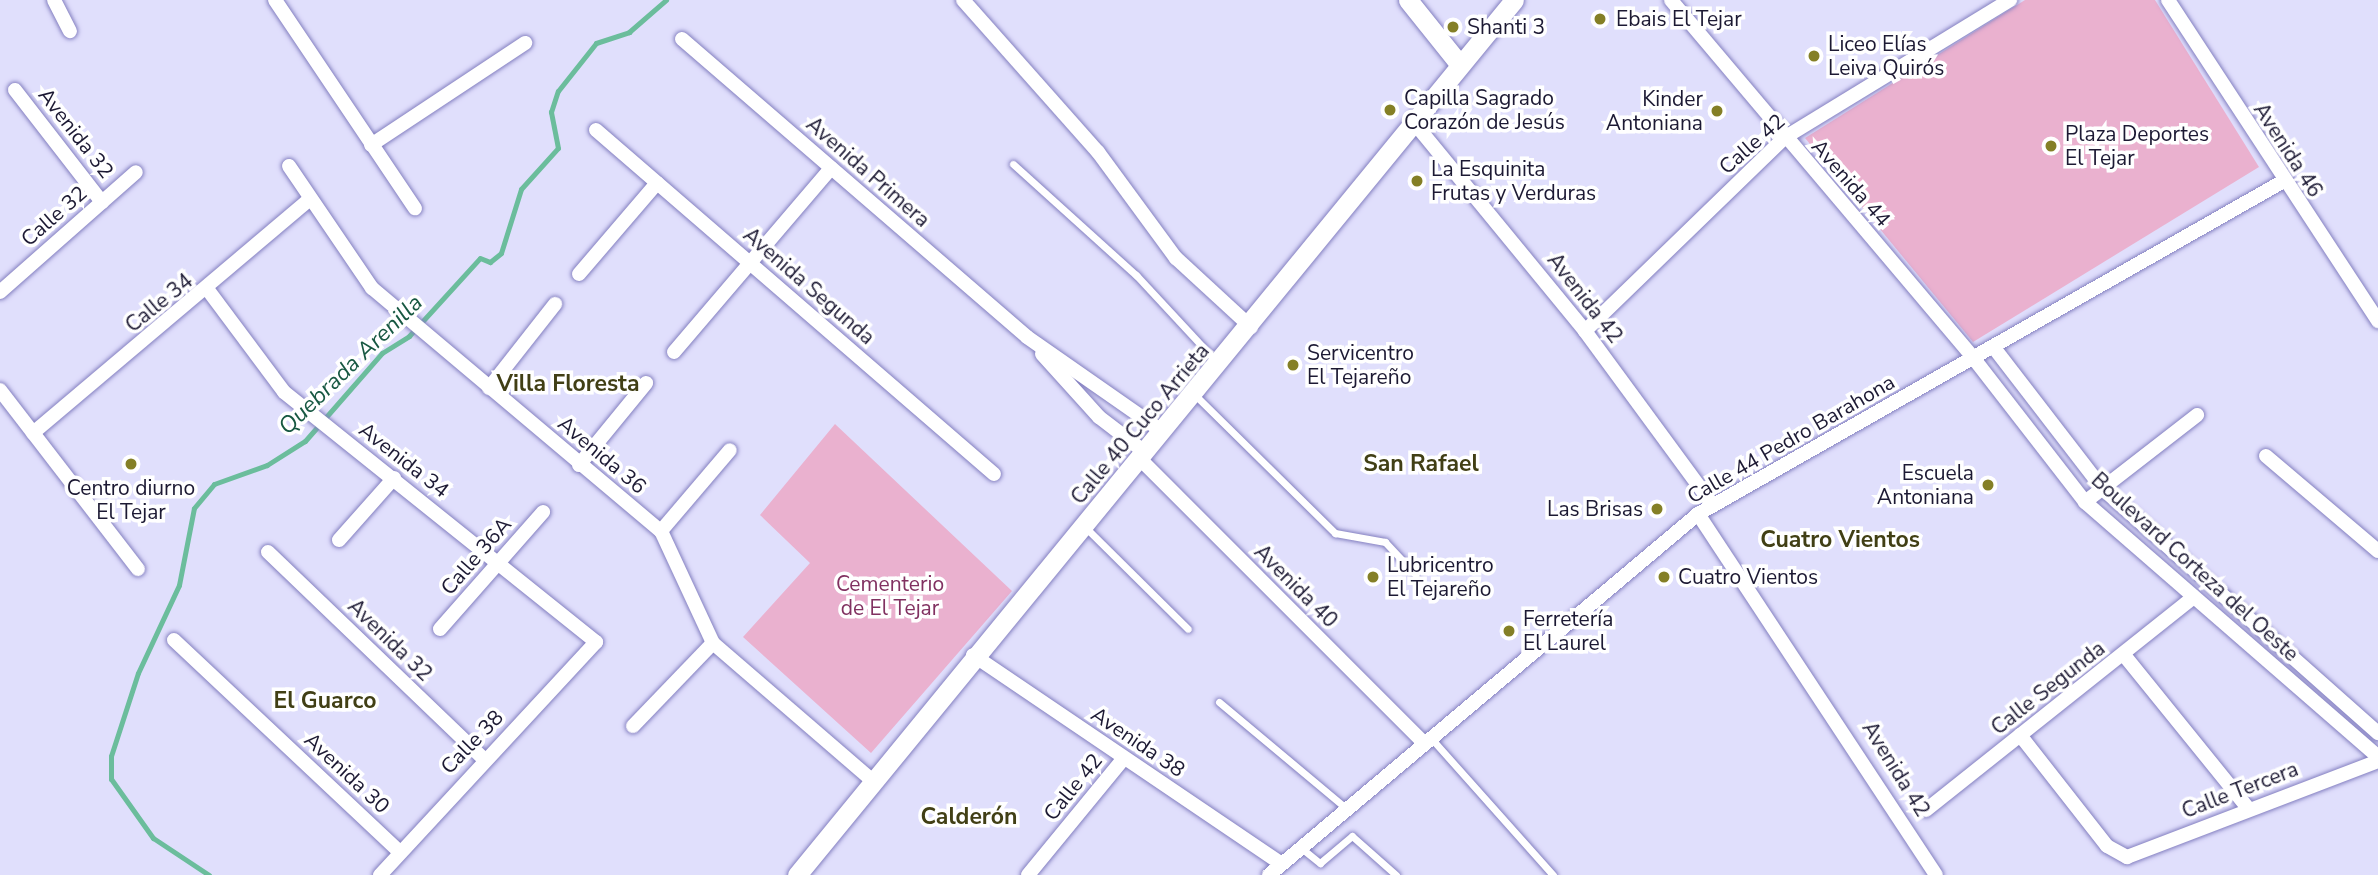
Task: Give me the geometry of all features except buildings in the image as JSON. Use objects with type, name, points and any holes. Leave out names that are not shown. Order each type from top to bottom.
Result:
[{"type":"main road","points":[[1408,0],[1460,65]]},
{"type":"main road","name":"Calle 40 Cuco Arrieta","points":[[806,872],[973,655],[1195,395],[1416,125],[1460,65],[1514,0]]},
{"type":"street","points":[[54,0],[70,31]]},
{"type":"street","points":[[275,0],[415,208]]},
{"type":"street","points":[[963,0],[1098,152],[1176,258],[1251,327]]},
{"type":"street","name":"Avenida 44","points":[[1671,0],[1784,138],[1975,360]]},
{"type":"street","name":"Calle 42","points":[[1585,331],[1784,138],[2010,0]]},
{"type":"street","name":"Avenida 46","points":[[2168,0],[2282,182],[2378,321]]},
{"type":"street","name":"Avenida Primera","points":[[682,39],[1027,337],[1163,432]]},
{"type":"street","points":[[371,145],[525,43]]},
{"type":"street","name":"Avenida 32","points":[[15,90],[103,202]]},
{"type":"street","name":"Avenida 42","points":[[1416,125],[1585,331],[1713,505]]},
{"type":"street","name":"Avenida Segunda","points":[[596,130],[994,474]]},
{"type":"street","name":"Avenida 36","points":[[289,166],[308,201],[372,288],[579,465],[661,531],[713,643],[874,782]]},
{"type":"street","points":[[674,352],[831,168]]},
{"type":"street","name":"Calle 32","points":[[0,292],[136,172]]},
{"type":"street","name":"Calle 44 Pedro Barahona","points":[[1269,875],[1279,862],[1348,809],[1426,740],[1698,514],[1995,349],[2282,182]]},
{"type":"street","points":[[579,274],[657,183]]},
{"type":"street","name":"Calle 34","points":[[33,433],[208,290],[308,201]]},
{"type":"street","name":"Avenida 34","points":[[208,290],[284,392],[500,562],[596,642]]},
{"type":"street","points":[[489,387],[555,304]]},
{"type":"street","name":"Avenida Primera","points":[[1027,337],[1099,417],[1143,456]]},
{"type":"street","name":"Boulevard Corteza del Oeste","points":[[1995,349],[2103,489],[2378,733]]},
{"type":"street","name":"Boulevard Corteza del Oeste","points":[[1975,360],[2085,502],[2378,759]]},
{"type":"street","points":[[579,465],[646,383]]},
{"type":"street","points":[[0,390],[138,569]]},
{"type":"street","points":[[2085,502],[2197,415]]},
{"type":"street","points":[[661,531],[730,450]]},
{"type":"street","name":"Avenida 40","points":[[1143,456],[1426,740]]},
{"type":"street","points":[[2266,456],[2378,551]]},
{"type":"street","points":[[339,540],[394,478]]},
{"type":"street","name":"Calle 36A","points":[[440,628],[543,512]]},
{"type":"street","name":"Avenida 42","points":[[1698,514],[1936,875]]},
{"type":"street","name":"Avenida 32","points":[[268,552],[484,759]]},
{"type":"street","name":"Calle Segunda","points":[[1926,810],[2194,597]]},
{"type":"street","name":"Avenida 30","points":[[174,640],[399,851]]},
{"type":"street","name":"Calle 38","points":[[381,875],[399,851],[596,642]]},
{"type":"street","points":[[633,726],[713,643]]},
{"type":"street","name":"Avenida 38","points":[[973,655],[1279,862]]},
{"type":"street","points":[[2124,655],[2247,807]]},
{"type":"street","name":"Calle Tercera","points":[[2020,735],[2117,855],[2135,855],[2247,807],[2378,759]]},
{"type":"street","name":"Calle 42","points":[[1028,875],[1124,758]]},
{"type":"lane","points":[[1013,164],[1136,275],[1219,365]]},
{"type":"lane","points":[[1195,395],[1335,533],[1385,542],[1416,575]]},
{"type":"lane","points":[[1083,526],[1188,629]]},
{"type":"lane","points":[[1219,702],[1348,809]]},
{"type":"lane","points":[[1426,740],[1553,875]]},
{"type":"lane","points":[[1299,846],[1320,863],[1352,836],[1396,875]]},
{"type":"green space","name":"Plaza Deportes El Tejar","points":[[2025,0],[2155,0],[2259,167],[1973,342],[1805,138]]},
{"type":"green space","name":"Cementerio de El Tejar","points":[[835,424],[1012,591],[871,753],[743,637],[810,563],[760,515]]},
{"type":"waterway","name":"Quebrada Arenilla","points":[[209,875],[153,838],[111,779],[111,756],[138,673],[179,585],[194,508],[214,484],[267,465],[305,441],[382,353],[409,336],[480,258],[490,262],[501,253],[521,189],[558,148],[551,112],[558,91],[596,43],[629,32],[666,0]]},
{"type":"place","name":"Ebais El Tejar","points":[[1600,19]]},
{"type":"place","name":"Shanti 3","points":[[1453,27]]},
{"type":"place","name":"Liceo Elías Leiva Quirós","points":[[1814,56]]},
{"type":"place","name":"Capilla Sagrado Corazón de Jesús","points":[[1390,110]]},
{"type":"place","name":"Kinder Antoniana","points":[[1717,111]]},
{"type":"place","name":"Plaza Deportes El Tejar","points":[[2051,146]]},
{"type":"place","name":"La Esquinita Frutas y Verduras","points":[[1417,181]]},
{"type":"place","name":"Servicentro El Tejareño","points":[[1293,365]]},
{"type":"place","name":"Centro diurno El Tejar","points":[[131,464]]},
{"type":"place","name":"Escuela Antoniana","points":[[1988,485]]},
{"type":"place","name":"Las Brisas","points":[[1657,509]]},
{"type":"place","name":"Lubricentro El Tejareño","points":[[1373,577]]},
{"type":"place","name":"Cuatro Vientos","points":[[1664,577]]},
{"type":"place","name":"Ferretería El Laurel","points":[[1509,631]]},
{"type":"district","name":"Villa Floresta","points":[[568,384]]},
{"type":"district","name":"San Rafael","points":[[1421,464]]},
{"type":"district","name":"Cuatro Vientos","points":[[1840,540]]},
{"type":"district","name":"El Guarco","points":[[325,701]]},
{"type":"district","name":"Calderón","points":[[969,817]]}]
